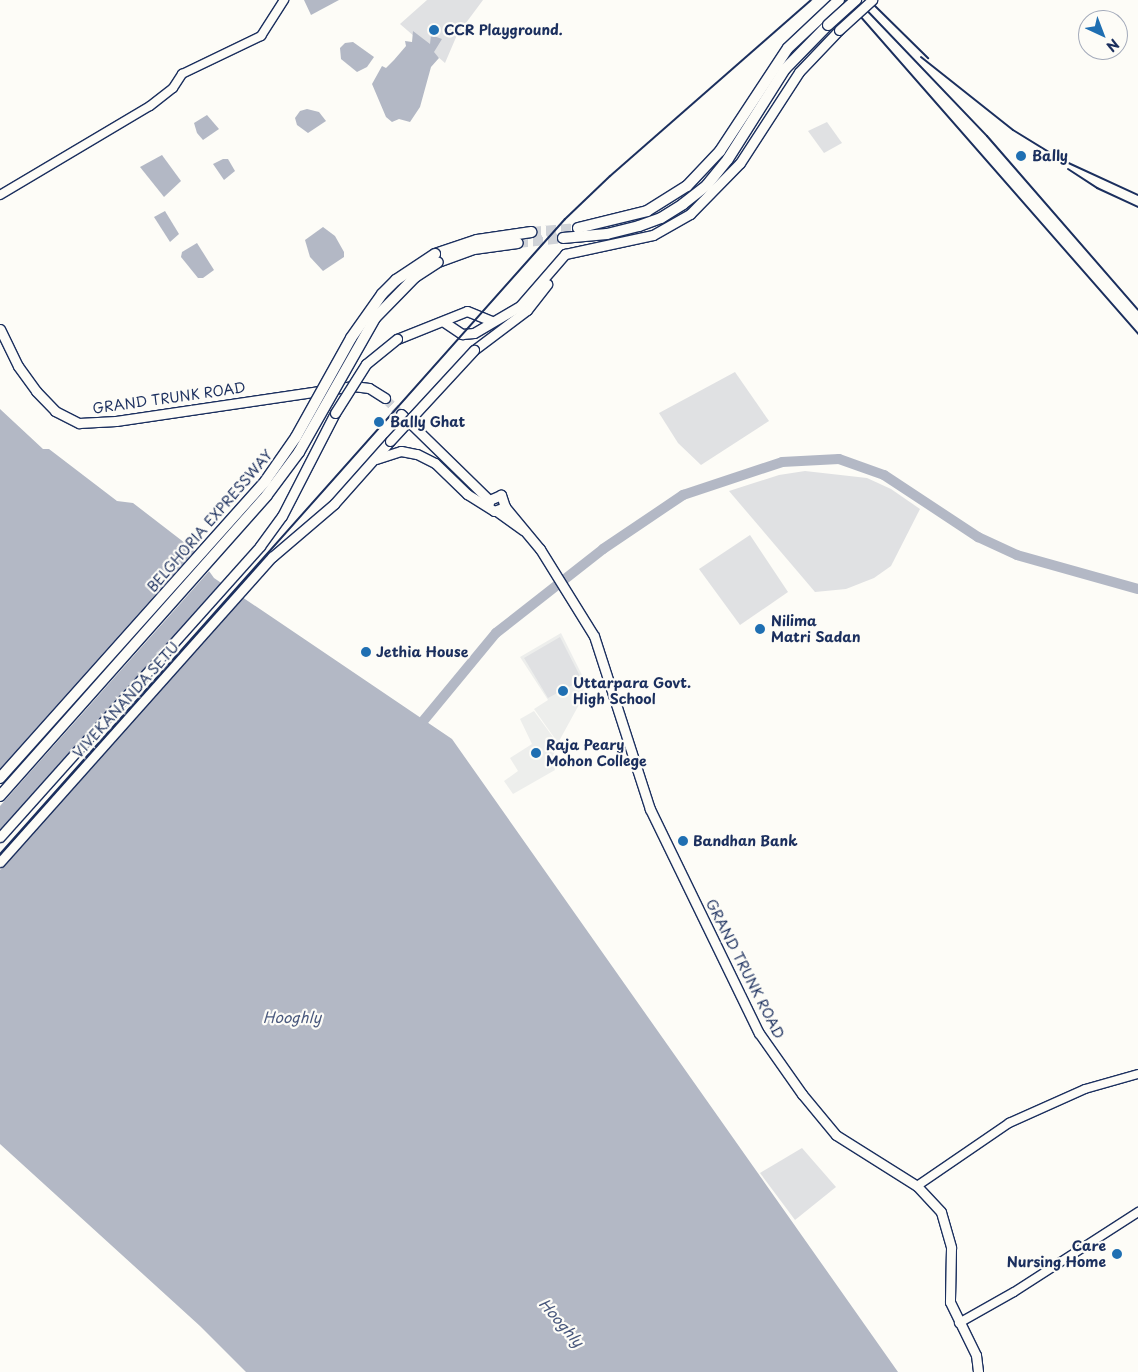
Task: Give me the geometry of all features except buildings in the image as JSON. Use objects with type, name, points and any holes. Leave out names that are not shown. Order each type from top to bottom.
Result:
[{"type":"highway","points":[[578,228],[647,211],[688,186],[720,151],[778,60],[820,16],[839,0]]},
{"type":"highway","points":[[563,238],[607,234],[640,226],[661,218],[683,204],[706,185],[728,159],[785,69],[828,25],[856,0]]},
{"type":"highway","name":"BELGHORIA EXPRESSWAY","points":[[0,778],[266,480],[296,437],[355,332],[382,294],[396,280],[436,258],[477,240],[530,232]]},
{"type":"highway","name":"BELGHORIA EXPRESSWAY","points":[[0,796],[267,495],[299,452],[375,318],[436,258],[474,249],[518,243]]},
{"type":"main road","points":[[444,322],[466,335],[520,306],[575,252],[653,235],[690,214],[707,200],[740,163],[799,72],[839,30],[872,0]]},
{"type":"main road","name":"VIVEKANANDA SETU","points":[[0,862],[272,556],[334,504],[474,350],[527,310],[548,278]]},
{"type":"main road","name":"VIVEKANANDA SETU","points":[[0,837],[260,546],[285,510],[325,431],[366,364],[397,339],[444,322],[467,311],[492,321]]},
{"type":"main road","name":"GRAND TRUNK ROAD","points":[[0,329],[18,366],[36,390],[55,411],[80,423],[116,421],[353,386],[369,388],[385,398]]},
{"type":"main road","name":"GRAND TRUNK ROAD","points":[[401,414],[496,507],[528,533],[573,598],[599,648],[650,809],[759,1033],[796,1086],[836,1136],[917,1186],[936,1205],[946,1223],[951,1248],[948,1293],[959,1323],[976,1356],[978,1372]]},
{"type":"main road","points":[[373,460],[402,451],[417,454],[435,463],[467,494],[496,507]]},
{"type":"street","points":[[0,195],[150,106],[173,88],[182,74],[261,36],[284,0]]},
{"type":"street","points":[[917,1186],[1008,1123],[1085,1090],[1138,1074]]},
{"type":"street","points":[[959,1323],[1014,1292],[1138,1212]]},
{"type":"shaded area","name":"CCR Playground.","points":[[427,0],[483,0],[457,35],[445,63],[400,24]]},
{"type":"shaded area","points":[[827,122],[842,143],[824,153],[808,131]]},
{"type":"shaded area","points":[[735,372],[769,421],[701,465],[678,443],[659,413]]},
{"type":"shaded area","points":[[805,471],[867,478],[891,489],[920,509],[891,566],[874,578],[846,589],[815,592],[729,491],[779,475]]},
{"type":"shaded area","points":[[750,535],[788,592],[740,625],[699,569]]},
{"type":"shaded area","name":"Uttarpara Govt. High School","points":[[561,633],[585,681],[581,701],[558,743],[534,709],[548,700],[520,657]]},
{"type":"shaded area","points":[[560,637],[582,680],[548,698],[524,658]]},
{"type":"shaded area","name":"Raja Peary Mohon College","points":[[534,711],[558,744],[552,758],[555,770],[513,794],[504,781],[518,771],[510,758],[532,744],[520,719]]},
{"type":"shaded area","points":[[802,1148],[836,1187],[795,1220],[760,1173]]},
{"type":"water","points":[[304,0],[339,0],[311,15]]},
{"type":"water","points":[[413,31],[430,44],[431,35],[442,39],[434,52],[439,58],[431,67],[420,107],[410,122],[399,119],[392,122],[386,117],[372,84],[382,66],[386,68],[406,46],[405,41],[412,42]]},
{"type":"water","points":[[353,42],[374,57],[367,67],[357,72],[341,59],[340,48],[345,43]]},
{"type":"water","points":[[307,109],[319,112],[326,121],[308,133],[297,125],[295,118],[300,111]]},
{"type":"water","points":[[207,115],[219,129],[203,140],[197,133],[194,123]]},
{"type":"water","points":[[162,155],[181,181],[164,197],[140,167]]},
{"type":"water","points":[[223,159],[228,159],[235,171],[224,180],[213,164]]},
{"type":"water","points":[[165,211],[179,234],[170,242],[154,217]]},
{"type":"water","points":[[323,227],[335,236],[344,252],[344,257],[323,271],[310,257],[305,240]]},
{"type":"water","points":[[197,243],[214,270],[203,278],[198,278],[181,257],[182,252]]},
{"type":"water","name":"Hooghly","points":[[0,409],[43,449],[49,449],[117,501],[133,503],[194,550],[214,578],[452,739],[898,1372],[246,1372],[200,1326],[0,1144]]},
{"type":"pier","points":[[197,548],[211,569],[0,806],[0,769]]},
{"type":"pier","points":[[223,581],[244,596],[0,870],[0,832]]},
{"type":"waterway","points":[[424,720],[496,633],[603,549],[683,495],[782,462],[839,459],[884,475],[978,537],[1017,555],[1138,589]]},
{"type":"tunnel","points":[[531,232],[578,228]]},
{"type":"tunnel","points":[[518,243],[563,238]]},
{"type":"tunnel","points":[[385,398],[401,414]]},
{"type":"railway","points":[[0,854],[565,219],[610,176],[811,0]]},
{"type":"railway","points":[[846,0],[1138,334]]},
{"type":"railway","points":[[857,0],[987,136],[1138,310]]},
{"type":"railway","points":[[869,0],[928,58]]},
{"type":"railway","points":[[921,57],[1013,130],[1062,160],[1138,195]]},
{"type":"railway","points":[[1068,169],[1097,188],[1138,207]]},
{"type":"place","name":"CCR Playground.","points":[[434,30]]},
{"type":"place","name":"Bally","points":[[1021,156]]},
{"type":"place","name":"Bally Ghat","points":[[379,422]]},
{"type":"place","name":"Nilima Matri Sadan","points":[[760,629]]},
{"type":"place","name":"Jethia House","points":[[366,652]]},
{"type":"place","name":"Uttarpara Govt. High School","points":[[563,691]]},
{"type":"place","name":"Raja Peary Mohon College","points":[[536,753]]},
{"type":"place","name":"Bandhan Bank","points":[[683,841]]},
{"type":"place","name":"Care Nursing Home","points":[[1117,1254]]}]
